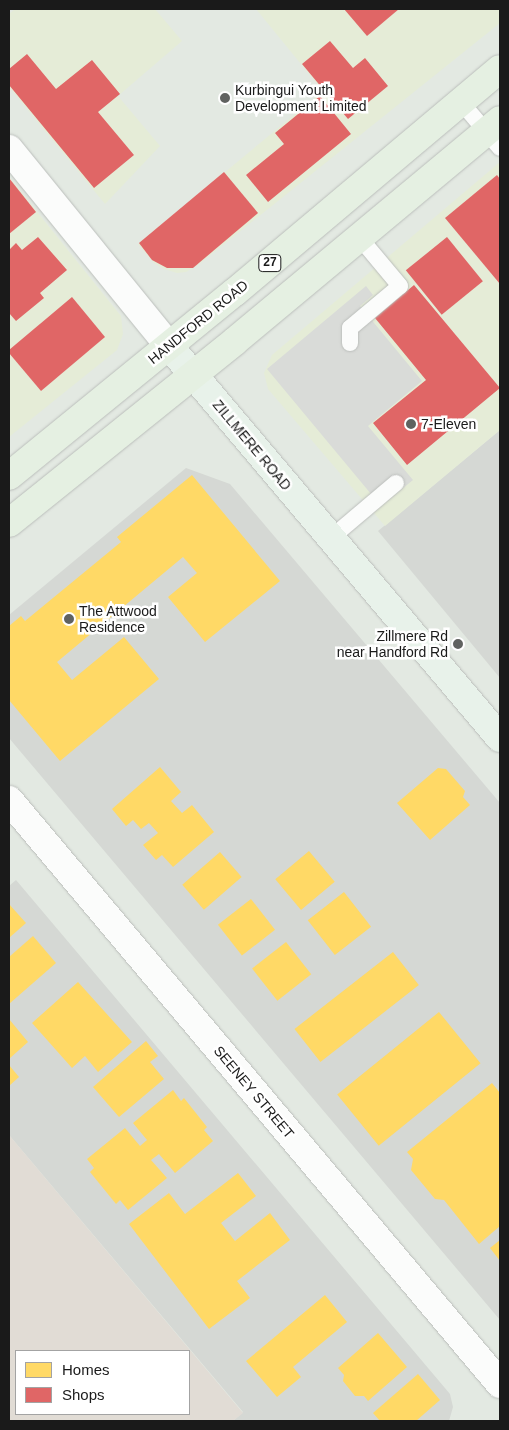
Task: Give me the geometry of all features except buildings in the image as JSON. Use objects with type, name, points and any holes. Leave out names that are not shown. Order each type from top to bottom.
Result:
[{"type":"main road","name":"HANDFORD ROAD","points":[[9,476],[169,346],[500,69]]},
{"type":"main road","points":[[9,524],[360,237],[496,133]]},
{"type":"main road","name":"ZILLMERE ROAD","points":[[169,346],[500,738]]},
{"type":"street","name":"ZILLMERE ROAD","points":[[9,149],[169,346]]},
{"type":"street","name":"SEENEY STREET","points":[[9,800],[500,1384]]},
{"type":"lane","points":[[461,102],[496,133]]},
{"type":"lane","points":[[350,342],[350,328],[400,286],[360,237]]},
{"type":"lane","points":[[331,538],[396,483]]},
{"type":"shaded area","points":[[15,9],[155,9],[182,41],[118,96],[160,146],[105,204],[9,87],[9,14]]},
{"type":"shaded area","points":[[256,9],[500,9],[500,23],[198,265],[186,272],[177,273],[164,269],[154,263],[138,244],[323,91]]},
{"type":"shaded area","points":[[500,162],[500,430],[385,526],[268,389],[264,373],[272,355]]},
{"type":"shaded area","points":[[9,177],[121,316],[123,334],[117,350],[9,437]]},
{"type":"shaded area","points":[[366,286],[373,295],[360,306],[422,381],[368,426],[413,480],[381,506],[267,369]]},
{"type":"shaded area","points":[[500,430],[500,678],[378,531]]},
{"type":"shaded area","points":[[186,468],[230,484],[500,803],[500,1320],[9,738],[9,615]]},
{"type":"shaded area","points":[[16,880],[450,1394],[453,1407],[449,1421],[233,1421],[243,1412],[9,1135],[9,886]]},
{"type":"shaded area","points":[[9,1135],[190,1350],[15,1350],[15,1415],[190,1415],[190,1350],[243,1413],[233,1421],[9,1421]]},
{"type":"place","name":"Kurbingui Youth Development Limited","points":[[225,98]]},
{"type":"place","name":"7-Eleven","points":[[411,424]]},
{"type":"place","name":"The Attwood Residence","points":[[69,619]]},
{"type":"place","name":"Zillmere Rd near Handford Rd","points":[[458,644]]}]
